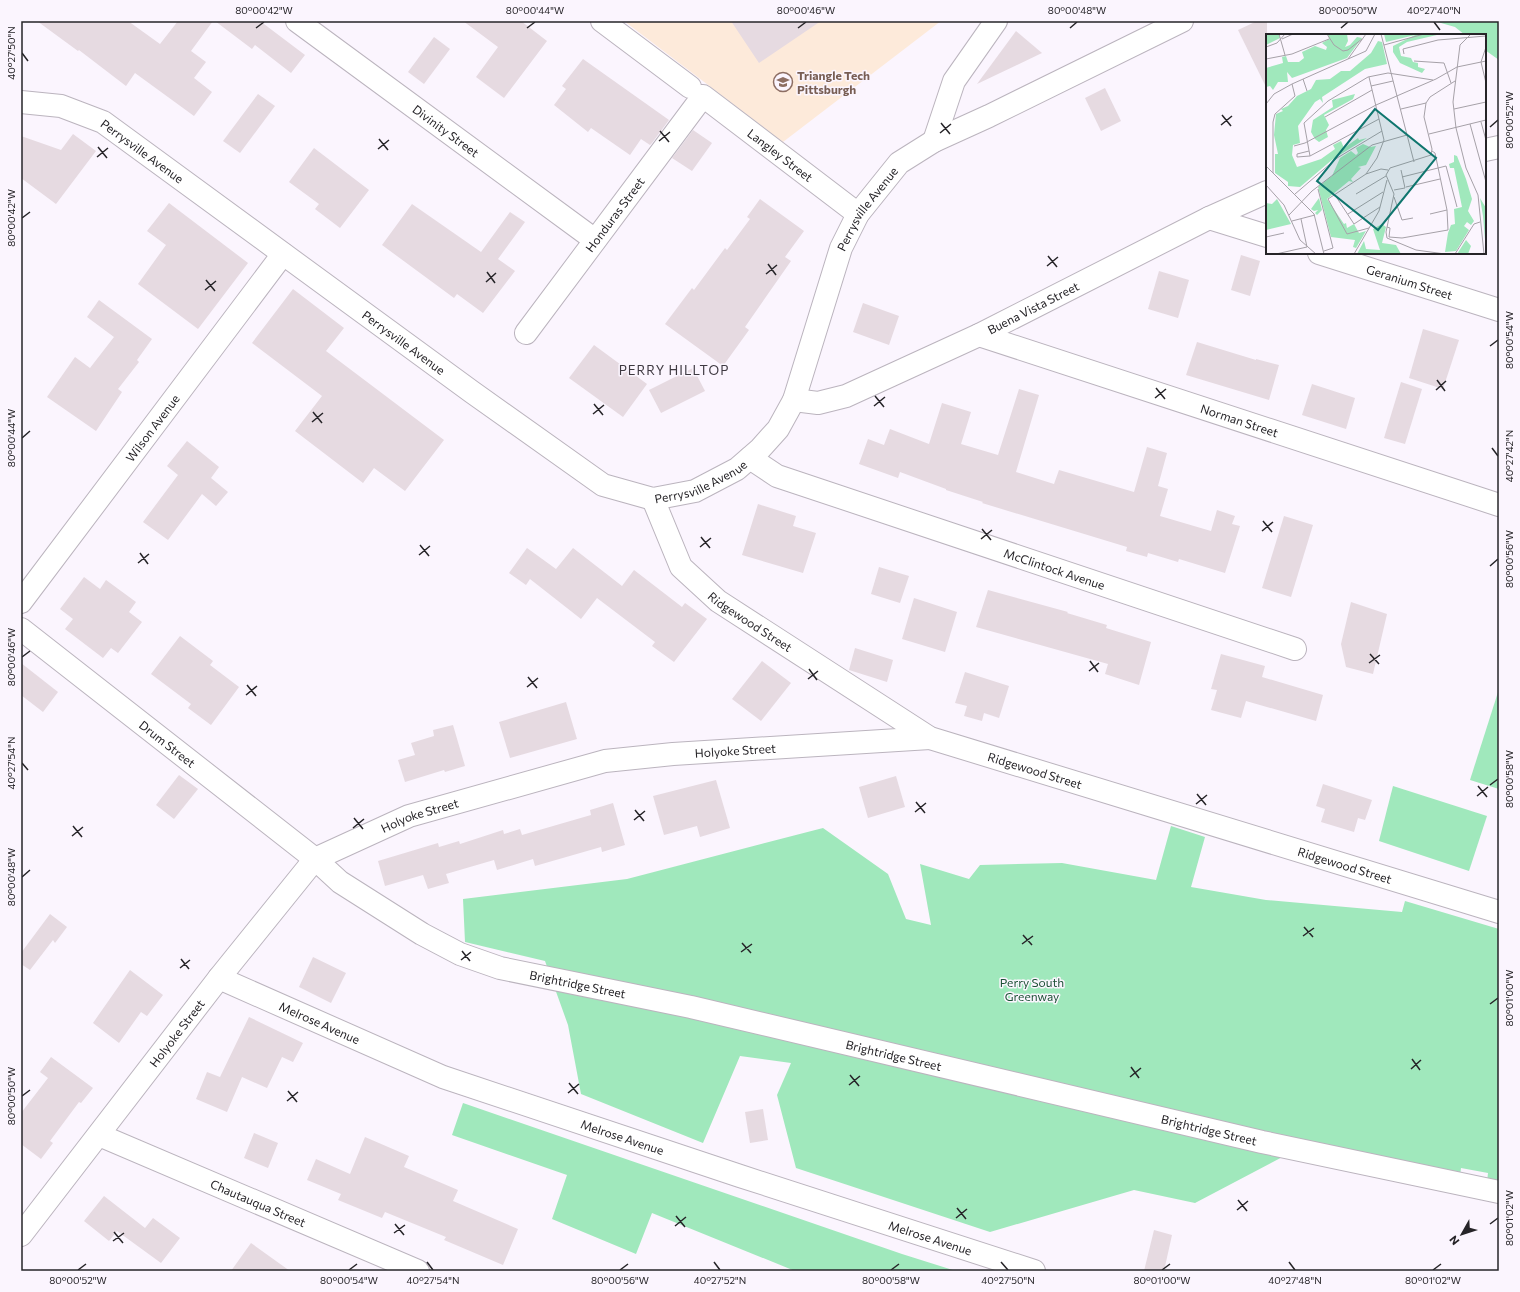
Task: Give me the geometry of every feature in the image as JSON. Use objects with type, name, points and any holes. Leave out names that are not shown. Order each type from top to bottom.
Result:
[{"type":"street","name":"Divinity Street","points":[[297,21],[595,240]]},
{"type":"street","name":"Langley Street","points":[[602,21],[858,214]]},
{"type":"street","points":[[934,141],[954,82],[996,21]]},
{"type":"street","name":"Perrysville Avenue","points":[[21,102],[61,106],[103,122],[603,485],[653,499],[695,491],[737,469],[750,458],[778,429],[794,400],[841,248],[858,214],[899,163],[934,141],[989,116],[1182,21]]},
{"type":"street","name":"Honduras Street","points":[[526,333],[595,240],[696,92]]},
{"type":"street","points":[[1486,150],[1499,147]]},
{"type":"street","name":"Buena Vista Street","points":[[794,400],[818,403],[846,396],[979,335],[1209,218],[1266,192]]},
{"type":"street","points":[[1209,218],[1266,236]]},
{"type":"street","name":"Wilson Avenue","points":[[21,602],[283,254]]},
{"type":"street","name":"Geranium Street","points":[[1322,254],[1499,310]]},
{"type":"street","name":"Norman Street","points":[[979,335],[1499,505]]},
{"type":"street","name":"McClintock Avenue","points":[[750,458],[777,476],[1295,649]]},
{"type":"street","name":"Ridgewood Street","points":[[653,499],[681,567],[718,601],[930,738],[1499,912]]},
{"type":"street","name":"Drum Street","points":[[21,628],[315,859]]},
{"type":"street","name":"Holyoke Street","points":[[21,1235],[219,978],[315,859],[409,816],[605,761],[673,754],[930,738]]},
{"type":"street","name":"Brightridge Street","points":[[315,859],[340,882],[422,934],[460,954],[500,968],[691,1007],[1262,1142],[1499,1192]]},
{"type":"street","name":"Melrose Avenue","points":[[219,978],[443,1076],[740,1176],[1034,1271]]},
{"type":"street","name":"Chautauqua Street","points":[[99,1135],[418,1271]]},
{"type":"shaded area","name":"Triangle Tech Pittsburgh","points":[[624,21],[941,21],[783,142]]},
{"type":"green space","points":[[1434,21],[1499,21],[1499,60],[1486,51],[1486,34],[1464,34],[1455,27]]},
{"type":"green space","points":[[1499,689],[1499,789],[1470,780]]},
{"type":"green space","points":[[1393,786],[1487,816],[1469,871],[1379,841]]},
{"type":"green space","name":"Perry South Greenway","points":[[1171,826],[1205,837],[1191,887],[1266,900],[1402,912],[1405,901],[1499,929],[1499,1185],[1487,1182],[1488,1173],[1461,1168],[1460,1176],[1311,1142],[1195,1203],[1134,1190],[990,1232],[796,1168],[777,1095],[791,1063],[740,1056],[703,1143],[581,1094],[568,1025],[545,961],[465,942],[463,899],[627,879],[823,828],[888,874],[906,919],[931,925],[920,864],[969,879],[980,865],[1062,863],[1156,880]]},
{"type":"green space","points":[[463,1103],[902,1254],[956,1271],[795,1271],[652,1213],[636,1254],[552,1219],[567,1175],[452,1135]]},
{"type":"building","points":[[37,21],[128,21],[160,44],[178,21],[213,21],[191,51],[206,62],[194,78],[212,92],[194,116],[135,73],[126,86],[79,50],[78,51]]},
{"type":"building","points":[[215,21],[260,21],[305,55],[291,73],[255,45],[252,49]]},
{"type":"building","points":[[463,21],[521,21],[547,41],[504,98],[476,77],[498,47]]},
{"type":"building","points":[[731,21],[821,21],[759,63]]},
{"type":"building","points":[[1257,21],[1267,21],[1266,87],[1238,30]]},
{"type":"building","points":[[1016,31],[1042,53],[977,84]]},
{"type":"building","points":[[434,37],[450,49],[424,84],[408,72]]},
{"type":"building","points":[[583,59],[669,120],[650,145],[641,139],[630,155],[591,128],[588,132],[554,105],[566,89],[562,86]]},
{"type":"building","points":[[1105,88],[1121,121],[1101,131],[1085,98]]},
{"type":"building","points":[[258,94],[275,106],[240,153],[223,141]]},
{"type":"building","points":[[693,130],[712,143],[692,171],[672,158]]},
{"type":"building","points":[[73,134],[96,151],[56,204],[21,178],[21,136],[61,150]]},
{"type":"building","points":[[314,148],[369,190],[340,228],[315,209],[319,204],[289,182]]},
{"type":"building","points":[[760,199],[804,231],[785,257],[791,261],[745,327],[749,330],[723,366],[665,324],[692,288],[694,290],[725,248],[727,250],[750,219],[747,217]]},
{"type":"building","points":[[169,203],[248,263],[198,329],[138,284],[166,245],[147,231]]},
{"type":"building","points":[[412,204],[481,252],[510,212],[525,222],[498,259],[515,271],[483,313],[457,294],[454,298],[382,245]]},
{"type":"building","points":[[1241,255],[1260,261],[1250,296],[1231,290]]},
{"type":"building","points":[[1159,271],[1189,280],[1178,318],[1148,309]]},
{"type":"building","points":[[293,289],[344,328],[326,351],[444,440],[405,491],[374,468],[363,483],[295,431],[322,396],[252,343]]},
{"type":"building","points":[[99,300],[152,339],[137,360],[139,362],[118,389],[122,392],[96,431],[47,397],[75,357],[90,368],[114,337],[87,317]]},
{"type":"building","points":[[863,303],[899,316],[889,345],[853,332]]},
{"type":"building","points":[[1423,329],[1459,340],[1443,389],[1409,378]]},
{"type":"building","points":[[1197,342],[1256,360],[1279,365],[1269,400],[1186,375]]},
{"type":"building","points":[[594,345],[647,384],[623,417],[569,378]]},
{"type":"building","points":[[693,368],[705,391],[661,413],[649,390]]},
{"type":"building","points":[[1401,382],[1422,389],[1405,444],[1384,438]]},
{"type":"building","points":[[1312,384],[1355,398],[1346,429],[1302,415]]},
{"type":"building","points":[[1019,389],[1039,395],[1016,472],[1054,484],[1059,470],[1134,492],[1147,447],[1167,453],[1158,486],[1168,489],[1160,516],[1211,531],[1217,510],[1235,516],[1232,524],[1240,526],[1225,573],[1179,559],[1178,562],[1148,553],[1147,557],[1126,551],[1127,547],[982,503],[983,502],[946,490],[900,472],[898,478],[859,464],[868,439],[884,445],[890,429],[929,444],[942,403],[971,412],[961,444],[998,455]]},
{"type":"building","points":[[187,441],[219,467],[211,478],[228,492],[216,506],[202,494],[168,540],[143,522],[178,475],[167,466]]},
{"type":"building","points":[[758,504],[796,516],[793,526],[816,533],[803,573],[742,555]]},
{"type":"building","points":[[1284,516],[1313,525],[1291,597],[1262,588]]},
{"type":"building","points":[[527,548],[556,569],[573,548],[622,586],[634,570],[682,607],[685,603],[707,619],[674,662],[652,646],[655,642],[597,598],[581,619],[530,579],[526,585],[509,573]]},
{"type":"building","points":[[879,567],[909,576],[900,603],[871,594]]},
{"type":"building","points":[[84,577],[100,589],[106,580],[136,602],[129,612],[142,622],[118,653],[111,648],[103,658],[65,629],[73,619],[60,609]]},
{"type":"building","points":[[988,590],[1068,612],[1067,613],[1107,625],[1106,628],[1151,642],[1139,685],[1105,674],[1108,664],[976,627]]},
{"type":"building","points":[[914,598],[957,612],[945,652],[902,639]]},
{"type":"building","points":[[1351,602],[1387,614],[1373,674],[1346,667],[1341,644]]},
{"type":"building","points":[[180,636],[213,661],[210,665],[239,687],[211,725],[188,708],[191,704],[151,674]]},
{"type":"building","points":[[855,648],[893,660],[887,682],[849,670]]},
{"type":"building","points":[[1221,654],[1265,666],[1262,677],[1323,695],[1316,721],[1246,701],[1241,718],[1211,710],[1217,690],[1211,689]]},
{"type":"building","points":[[762,661],[791,683],[761,721],[732,699]]},
{"type":"building","points":[[21,663],[58,692],[43,712],[21,695]]},
{"type":"building","points":[[965,672],[1009,686],[999,718],[984,713],[982,721],[964,716],[967,706],[955,703]]},
{"type":"building","points":[[566,702],[577,739],[510,758],[499,722]]},
{"type":"building","points":[[453,725],[465,766],[445,772],[444,770],[405,782],[398,760],[415,755],[411,743],[434,736],[433,730]]},
{"type":"building","points":[[179,775],[198,789],[174,819],[156,805]]},
{"type":"building","points":[[896,776],[905,807],[868,818],[859,787]]},
{"type":"building","points":[[716,780],[730,828],[700,837],[697,826],[664,835],[653,796]]},
{"type":"building","points":[[1323,784],[1372,800],[1365,820],[1358,818],[1354,832],[1321,822],[1325,809],[1316,806]]},
{"type":"building","points":[[613,803],[625,845],[602,852],[601,847],[535,866],[533,859],[497,870],[494,860],[446,874],[449,883],[428,889],[423,875],[385,886],[378,861],[438,843],[439,847],[459,841],[460,844],[503,830],[504,834],[520,829],[522,835],[591,815],[590,810]]},
{"type":"building","points":[[50,914],[67,927],[55,943],[53,940],[30,970],[21,964],[21,953]]},
{"type":"building","points":[[313,957],[346,973],[331,1003],[299,987]]},
{"type":"building","points":[[130,970],[163,995],[147,1016],[141,1012],[119,1043],[93,1023]]},
{"type":"building","points":[[249,1017],[303,1043],[293,1062],[282,1057],[267,1088],[242,1077],[227,1112],[196,1099],[207,1072],[220,1077]]},
{"type":"building","points":[[51,1057],[93,1088],[81,1103],[79,1102],[50,1141],[53,1143],[41,1159],[21,1144],[21,1113],[48,1078],[40,1072]]},
{"type":"building","points":[[763,1109],[768,1140],[750,1143],[745,1112]]},
{"type":"building","points":[[254,1133],[278,1143],[268,1168],[244,1158]]},
{"type":"building","points":[[365,1137],[409,1156],[404,1167],[458,1190],[453,1201],[518,1229],[503,1265],[444,1240],[446,1237],[385,1212],[382,1218],[338,1200],[341,1194],[307,1180],[316,1159],[350,1174]]},
{"type":"building","points":[[104,1196],[145,1228],[153,1218],[180,1238],[161,1263],[117,1231],[109,1241],[84,1221]]},
{"type":"building","points":[[1154,1230],[1172,1235],[1164,1271],[1144,1271]]},
{"type":"building","points":[[251,1243],[290,1271],[231,1271]]},
{"type":"place","name":"Triangle Tech Pittsburgh","points":[[783,82]]},
{"type":"district","name":"PERRY HILLTOP","points":[[674,370]]}]
